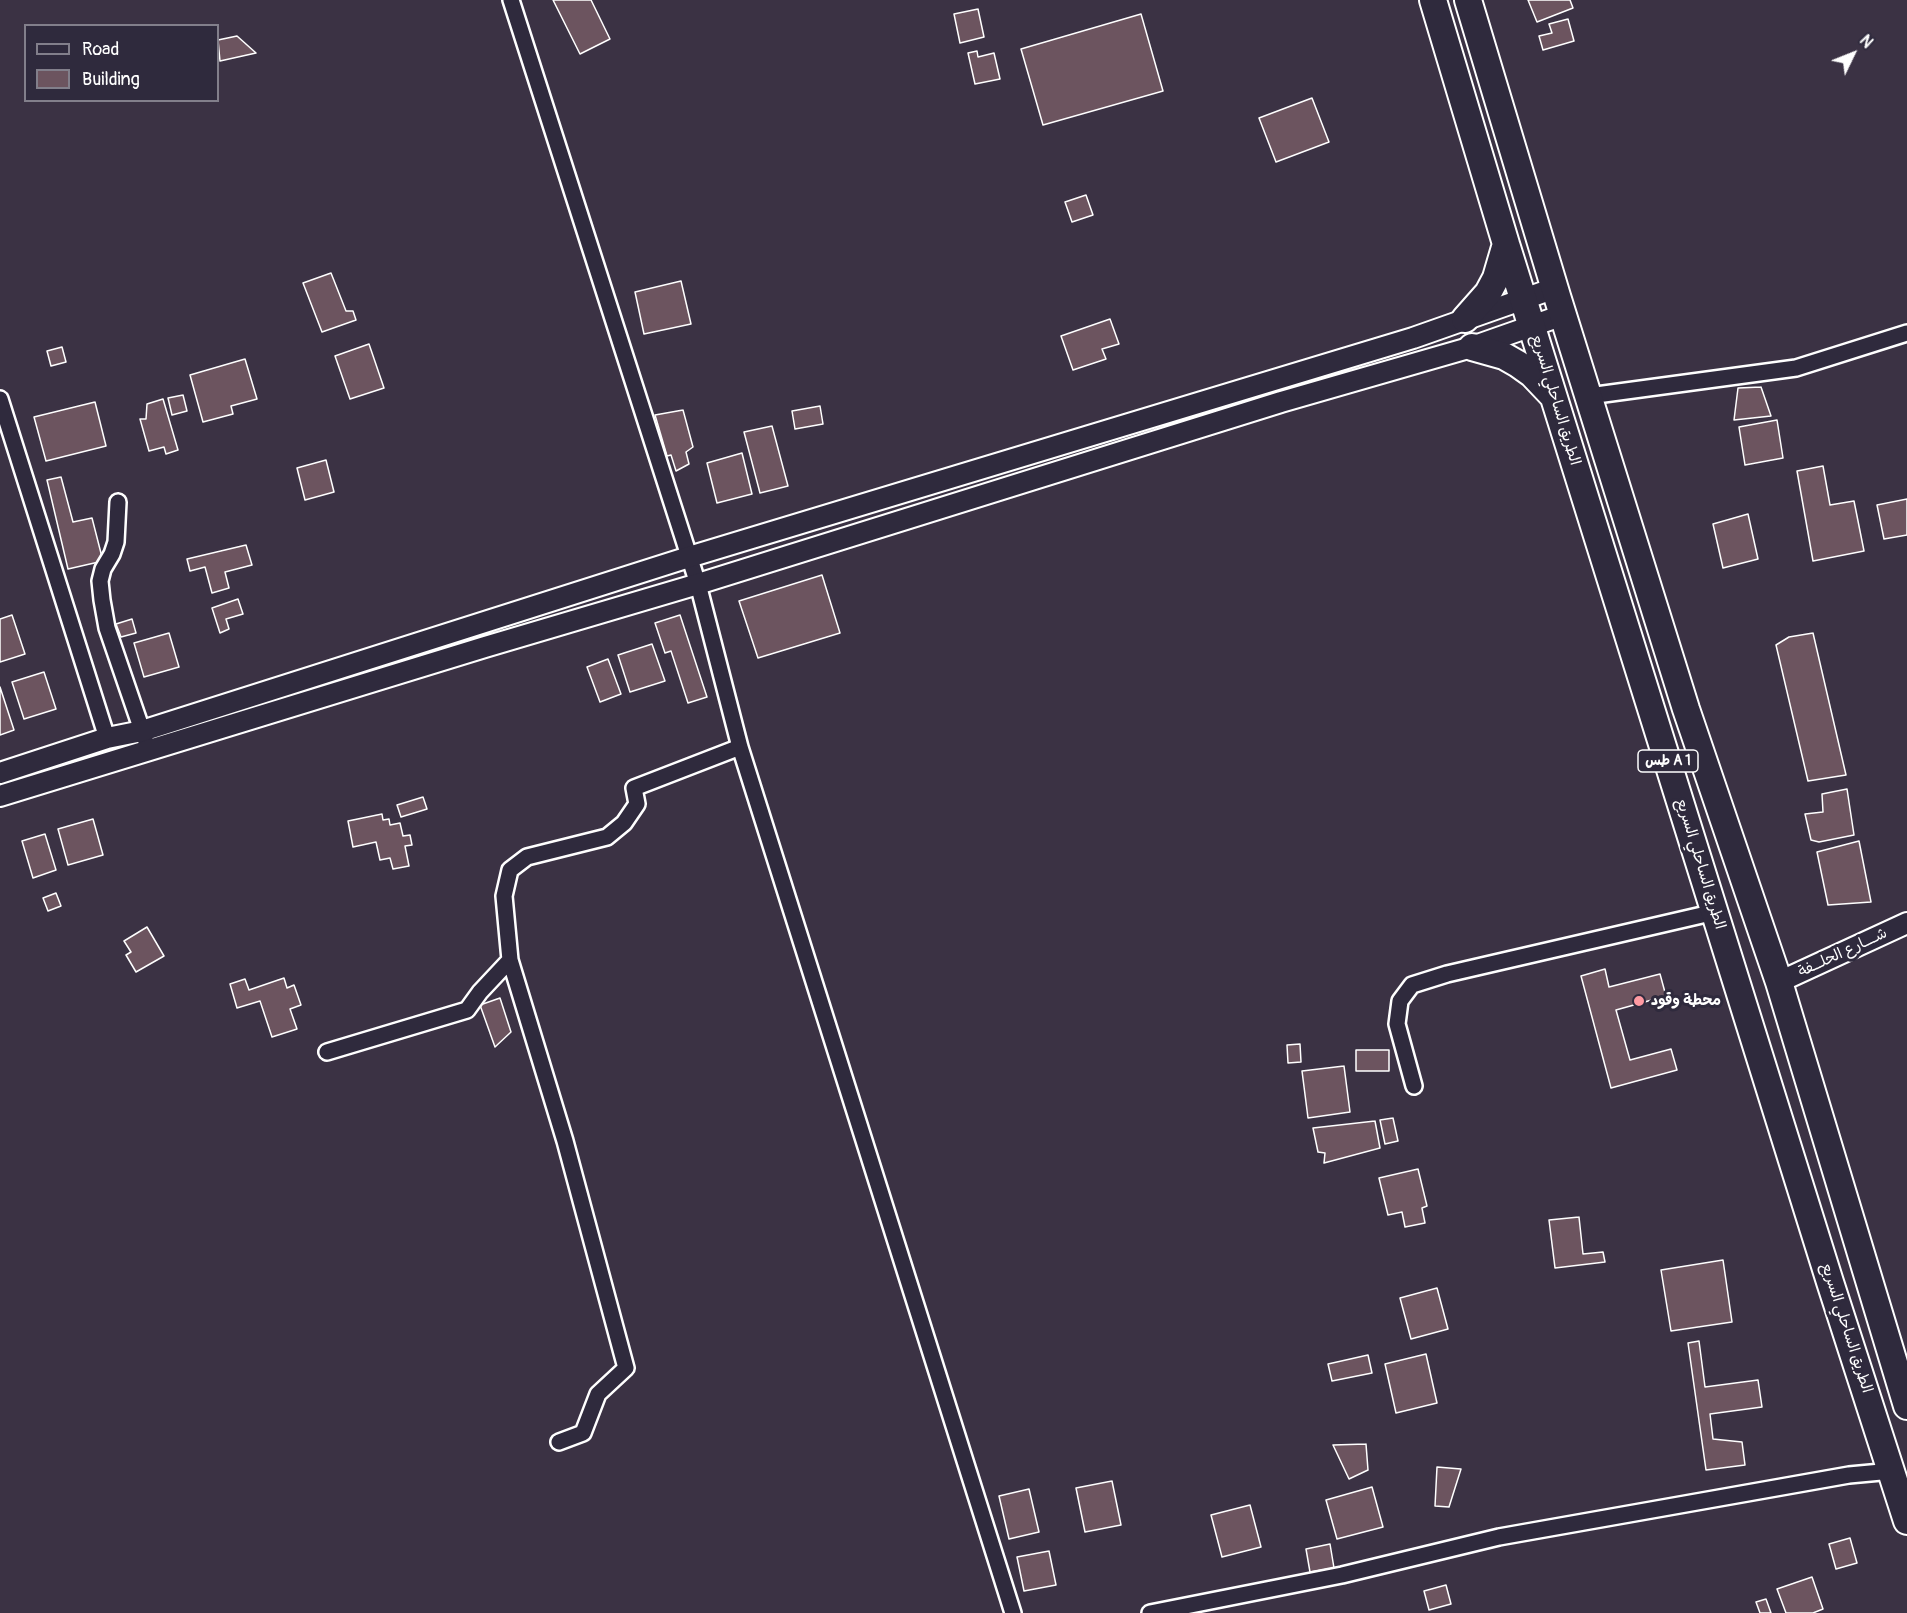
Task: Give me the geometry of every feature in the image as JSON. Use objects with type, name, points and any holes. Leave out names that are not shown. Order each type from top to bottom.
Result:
[{"type":"highway","name":"الطريق الساحلي السريع","points":[[1434,0],[1506,244],[1830,1282],[1907,1521]]},
{"type":"highway","name":"طس A 1","points":[[1468,0],[1686,709],[1779,982],[1907,1406]]},
{"type":"highway","points":[[1465,319],[1488,293],[1497,278],[1506,244]]},
{"type":"highway","points":[[1472,347],[1504,356],[1518,364],[1544,385],[1554,398]]},
{"type":"street","points":[[511,0],[698,584],[740,747],[1013,1613]]},
{"type":"street","points":[[0,772],[107,738],[141,730],[689,557],[1413,338],[1555,288]]},
{"type":"street","points":[[0,796],[698,584],[1281,402],[1472,347],[1563,315]]},
{"type":"street","points":[[1589,396],[1796,368],[1907,333]]},
{"type":"street","points":[[1276,379],[1281,402]]},
{"type":"street","points":[[0,399],[107,738]]},
{"type":"street","points":[[118,502],[116,542],[100,581],[102,600],[107,628],[149,750]]},
{"type":"street","points":[[865,504],[875,529]]},
{"type":"street","points":[[463,628],[468,652]]},
{"type":"street","points":[[559,1442],[583,1432],[598,1394],[626,1368],[565,1141],[510,960],[504,896],[510,870],[527,857],[608,837],[624,823],[636,804],[634,788],[740,747]]},
{"type":"street","points":[[1414,1086],[1397,1024],[1400,1001],[1412,985],[1447,974],[1715,912]]},
{"type":"street","name":"شــــارع الحلـــفة","points":[[1779,982],[1907,923]]},
{"type":"street","points":[[327,1052],[466,1010],[510,960]]},
{"type":"street","points":[[1150,1613],[1342,1575],[1511,1535],[1814,1480],[1892,1471]]},
{"type":"building","points":[[553,0],[591,0],[610,39],[580,54]]},
{"type":"building","points":[[1528,0],[1570,0],[1573,8],[1537,22]]},
{"type":"building","points":[[978,9],[984,37],[960,43],[954,14]]},
{"type":"building","points":[[1141,14],[1163,91],[1043,125],[1021,49]]},
{"type":"building","points":[[1568,19],[1574,41],[1543,50],[1539,36],[1552,33],[1549,24]]},
{"type":"building","points":[[237,36],[256,53],[220,61],[219,40]]},
{"type":"building","points":[[977,51],[978,57],[994,53],[1000,79],[975,84],[968,53]]},
{"type":"building","points":[[1312,98],[1329,142],[1276,162],[1259,118]]},
{"type":"building","points":[[1086,195],[1093,215],[1072,222],[1065,202]]},
{"type":"building","points":[[331,273],[346,311],[353,311],[356,320],[322,332],[303,283]]},
{"type":"building","points":[[681,281],[691,324],[644,334],[635,292]]},
{"type":"building","points":[[1110,319],[1119,344],[1102,349],[1106,359],[1073,370],[1061,336]]},
{"type":"building","points":[[369,344],[384,388],[350,399],[335,356]]},
{"type":"building","points":[[62,347],[66,362],[51,366],[47,351]]},
{"type":"building","points":[[245,359],[257,399],[231,406],[233,414],[203,422],[190,375]]},
{"type":"building","points":[[1761,387],[1771,416],[1734,420],[1738,388]]},
{"type":"building","points":[[183,395],[187,411],[172,415],[168,398]]},
{"type":"building","points":[[163,399],[178,450],[166,454],[164,447],[149,451],[140,419],[146,419],[147,404]]},
{"type":"building","points":[[95,402],[106,446],[46,461],[34,417]]},
{"type":"building","points":[[820,406],[823,424],[795,429],[792,411]]},
{"type":"building","points":[[683,410],[693,447],[686,452],[689,464],[676,471],[671,455],[667,456],[655,415]]},
{"type":"building","points":[[1777,420],[1783,458],[1745,465],[1739,427]]},
{"type":"building","points":[[772,426],[788,486],[760,493],[744,432]]},
{"type":"building","points":[[742,453],[752,494],[717,503],[707,463]]},
{"type":"building","points":[[326,460],[334,492],[305,500],[297,468]]},
{"type":"building","points":[[1823,466],[1830,505],[1854,501],[1864,551],[1813,561],[1797,471]]},
{"type":"building","points":[[61,477],[73,522],[92,518],[103,561],[68,569],[47,480]]},
{"type":"building","points":[[1907,499],[1907,535],[1884,539],[1877,505]]},
{"type":"building","points":[[1748,514],[1758,559],[1723,568],[1713,524]]},
{"type":"building","points":[[246,545],[252,565],[225,572],[229,588],[212,593],[205,567],[190,571],[187,559]]},
{"type":"building","points":[[822,575],[840,633],[758,658],[739,601]]},
{"type":"building","points":[[238,599],[243,614],[226,619],[229,629],[220,633],[212,608]]},
{"type":"building","points":[[12,615],[25,654],[0,662],[0,619]]},
{"type":"building","points":[[680,615],[707,697],[688,703],[671,651],[665,653],[655,623]]},
{"type":"building","points":[[132,619],[136,633],[121,637],[116,624]]},
{"type":"building","points":[[169,633],[179,667],[144,677],[134,643]]},
{"type":"building","points":[[1813,633],[1846,775],[1808,781],[1776,645],[1789,637]]},
{"type":"building","points":[[652,644],[665,681],[630,692],[618,655]]},
{"type":"building","points":[[608,659],[621,694],[600,702],[587,667]]},
{"type":"building","points":[[44,672],[56,709],[24,719],[12,682]]},
{"type":"building","points":[[0,687],[14,730],[0,735]]},
{"type":"building","points":[[1847,789],[1854,835],[1819,842],[1811,840],[1805,814],[1823,812],[1822,794]]},
{"type":"building","points":[[423,797],[427,809],[401,817],[397,805]]},
{"type":"building","points":[[382,814],[383,820],[389,819],[390,825],[400,823],[403,836],[410,835],[412,845],[405,846],[409,866],[393,869],[390,858],[380,860],[376,842],[353,847],[348,821]]},
{"type":"building","points":[[93,819],[103,855],[68,865],[58,829]]},
{"type":"building","points":[[45,834],[56,870],[33,878],[22,841]]},
{"type":"building","points":[[1859,841],[1871,902],[1828,905],[1817,852]]},
{"type":"building","points":[[56,893],[61,906],[48,911],[43,898]]},
{"type":"building","points":[[147,927],[164,956],[136,972],[126,955],[131,952],[124,941]]},
{"type":"building","points":[[1605,969],[1609,987],[1660,974],[1666,996],[1616,1010],[1630,1060],[1671,1049],[1677,1070],[1611,1088],[1581,976]]},
{"type":"building","points":[[284,978],[287,988],[294,985],[301,1005],[290,1009],[297,1029],[272,1037],[260,1001],[237,1008],[230,984],[245,979],[249,990]]},
{"type":"building","points":[[500,998],[511,1032],[495,1047],[480,1005]]},
{"type":"building","points":[[1300,1044],[1301,1062],[1288,1063],[1287,1045]]},
{"type":"building","points":[[1356,1050],[1389,1050],[1389,1071],[1356,1071]]},
{"type":"building","points":[[1344,1066],[1350,1112],[1308,1118],[1302,1071]]},
{"type":"building","points":[[1393,1118],[1398,1141],[1385,1144],[1380,1120]]},
{"type":"building","points":[[1375,1121],[1380,1148],[1324,1163],[1325,1153],[1318,1152],[1313,1128]]},
{"type":"building","points":[[1418,1169],[1427,1206],[1422,1208],[1425,1223],[1405,1227],[1402,1212],[1388,1215],[1379,1178]]},
{"type":"building","points":[[1579,1217],[1583,1254],[1603,1252],[1605,1262],[1555,1268],[1549,1220]]},
{"type":"building","points":[[1723,1260],[1732,1322],[1671,1331],[1661,1270]]},
{"type":"building","points":[[1437,1288],[1448,1329],[1411,1339],[1400,1298]]},
{"type":"building","points":[[1699,1341],[1705,1387],[1758,1380],[1762,1407],[1710,1414],[1713,1439],[1742,1442],[1745,1465],[1706,1470],[1688,1343]]},
{"type":"building","points":[[1426,1354],[1437,1403],[1396,1413],[1385,1364]]},
{"type":"building","points":[[1368,1355],[1372,1373],[1332,1381],[1328,1364]]},
{"type":"building","points":[[1366,1444],[1368,1470],[1349,1479],[1333,1445]]},
{"type":"building","points":[[1437,1467],[1461,1469],[1449,1507],[1435,1506]]},
{"type":"building","points":[[1112,1481],[1121,1525],[1085,1532],[1076,1488]]},
{"type":"building","points":[[1372,1487],[1383,1527],[1337,1539],[1326,1500]]},
{"type":"building","points":[[1029,1489],[1039,1532],[1009,1539],[999,1496]]},
{"type":"building","points":[[1250,1505],[1261,1547],[1222,1557],[1211,1515]]},
{"type":"building","points":[[1850,1538],[1857,1563],[1836,1569],[1829,1544]]},
{"type":"building","points":[[1330,1544],[1334,1568],[1310,1572],[1306,1549]]},
{"type":"building","points":[[1049,1551],[1056,1585],[1024,1591],[1017,1557]]},
{"type":"building","points":[[1812,1577],[1823,1609],[1813,1613],[1786,1613],[1777,1589]]},
{"type":"building","points":[[1446,1585],[1451,1604],[1429,1610],[1424,1591]]},
{"type":"building","points":[[1766,1599],[1771,1613],[1760,1613],[1756,1602]]},
{"type":"place","name":"محطة وقود","points":[[1639,1001]]}]
